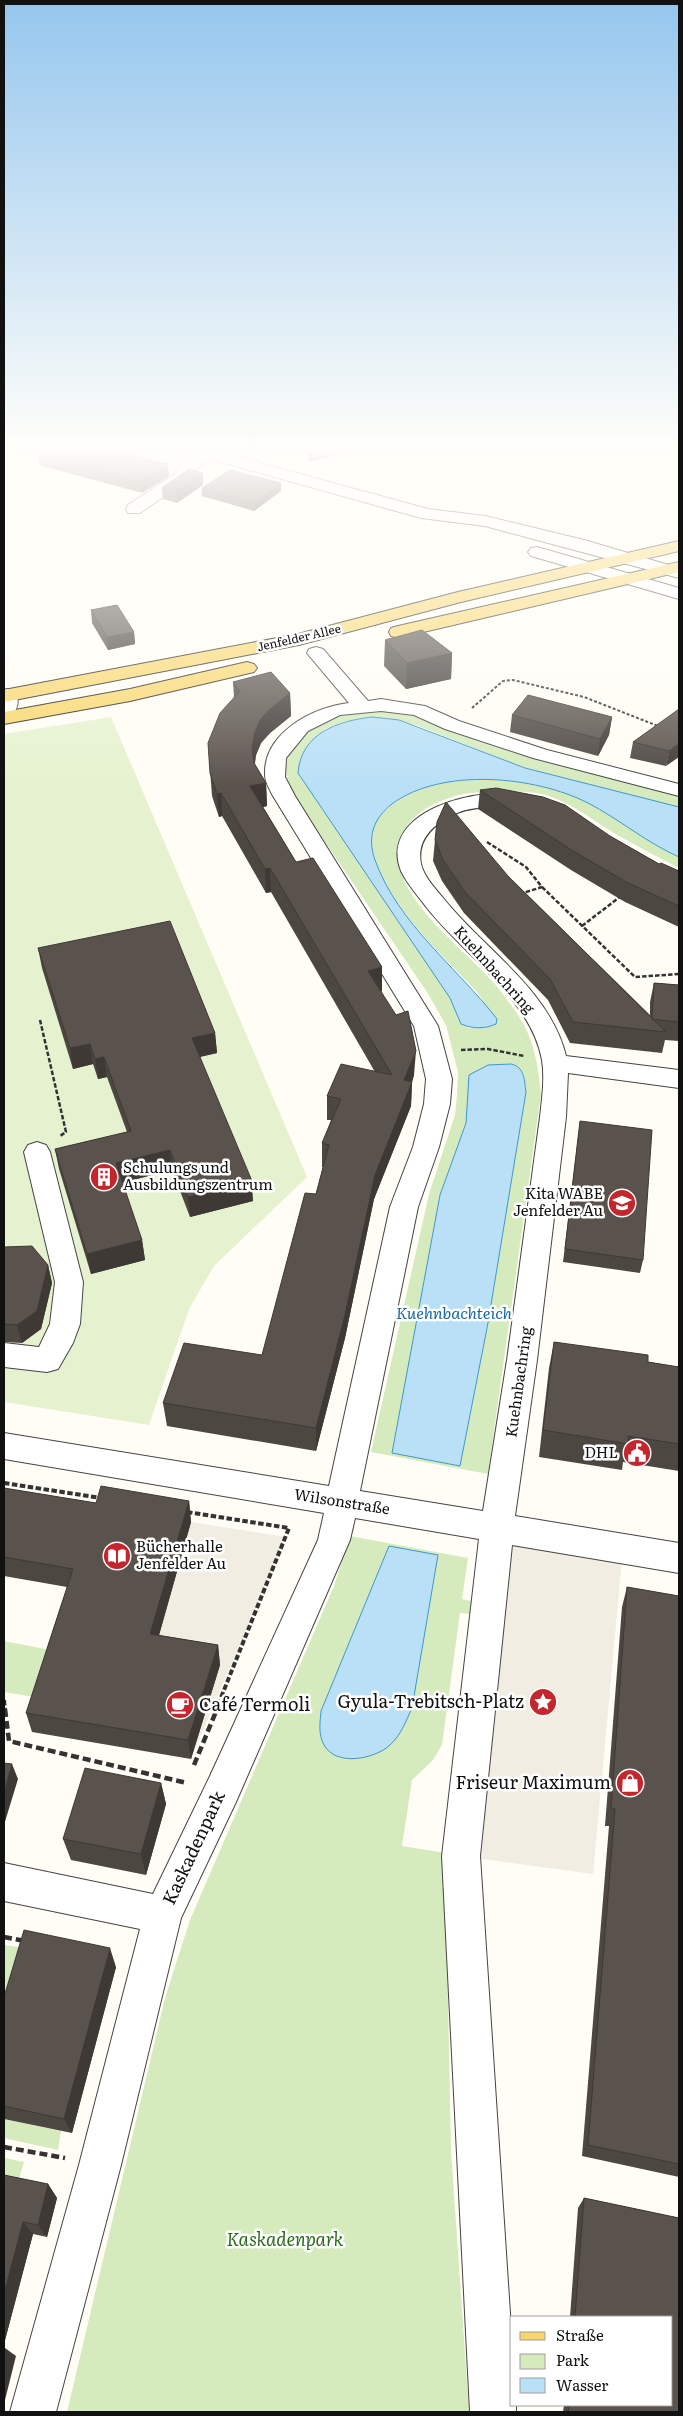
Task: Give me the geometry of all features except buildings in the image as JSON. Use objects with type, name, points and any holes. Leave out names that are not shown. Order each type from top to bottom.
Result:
[{"type":"main road","name":"Jenfelder Allee","points":[[4,718],[130,695],[316,644],[458,597],[610,562]]},
{"type":"main road","name":"Jenfelder Allee","points":[[5,702],[127,674],[316,644],[675,570]]},
{"type":"street","points":[[569,562],[679,594]]},
{"type":"street","points":[[642,562],[675,570]]},
{"type":"street","points":[[316,644],[362,706]]},
{"type":"street","points":[[341,1502],[404,1207],[426,1147],[437,1104],[440,1080],[426,1026],[407,992],[284,796],[274,777],[276,758],[288,740],[301,727],[336,710],[362,706],[399,706],[418,710],[452,725],[540,754],[679,790]]},
{"type":"street","name":"Kuehnbachring","points":[[497,1528],[522,1360],[557,1087],[556,1063],[549,1041],[529,1006],[443,914],[412,869],[409,845],[424,823],[446,808],[474,801],[504,799],[537,803]]},
{"type":"street","points":[[556,1063],[679,1079]]},
{"type":"street","points":[[4,1355],[46,1360],[58,1343],[65,1324],[70,1282],[37,1152]]},
{"type":"street","name":"Wilsonstraße","points":[[4,1446],[679,1558]]},
{"type":"street","name":"Kaskadenpark","points":[[33,2412],[100,2165],[163,1915],[223,1789],[334,1540],[341,1502]]},
{"type":"street","points":[[493,2412],[461,1856],[497,1528]]},
{"type":"street","points":[[4,1882],[163,1915]]},
{"type":"path","points":[[452,725],[503,681],[513,680],[584,697],[659,727]]},
{"type":"path","points":[[487,842],[526,867],[542,887],[635,977],[679,974]]},
{"type":"path","points":[[516,896],[542,887]]},
{"type":"path","points":[[582,926],[627,892]]},
{"type":"path","points":[[37,1152],[66,1132],[40,1020]]},
{"type":"path","points":[[434,1051],[488,1049],[556,1063]]},
{"type":"path","points":[[4,1483],[112,1500]]},
{"type":"path","points":[[4,1700],[10,1741],[187,1783],[289,1528],[181,1511]]},
{"type":"path","points":[[4,1937],[31,1943]]},
{"type":"path","points":[[4,2147],[74,2160]]},
{"type":"green space","points":[[369,709],[404,712],[522,755],[679,797],[679,807],[525,768],[416,725],[372,717],[343,722],[325,729],[298,773],[450,998],[461,1024],[469,1028],[490,1026],[483,1001],[472,986],[430,943],[404,912],[378,867],[372,848],[373,830],[383,813],[392,805],[413,793],[436,785],[462,781],[516,782],[566,794],[588,803],[679,857],[679,868],[619,836],[569,805],[531,792],[479,792],[455,796],[435,804],[416,815],[403,833],[398,853],[402,874],[412,894],[444,933],[493,982],[518,1015],[532,1043],[540,1083],[541,1094],[488,1474],[371,1452],[429,1194],[455,1115],[458,1072],[446,1025],[427,992],[295,798],[287,778],[285,767],[288,755],[303,737],[320,724],[338,716]],"holes":[[[511,1064],[523,1072],[526,1092],[488,1323],[460,1466],[393,1453],[440,1195],[466,1123],[468,1101],[488,1065]]]},
{"type":"green space","points":[[111,717],[307,1177],[214,1266],[189,1309],[149,1425],[4,1402],[4,734]]},
{"type":"green space","name":"Kaskadenpark","points":[[350,1536],[468,1558],[462,1599],[471,1601],[470,1614],[460,1613],[442,1745],[433,1760],[412,1780],[402,1846],[445,1853],[451,2150],[469,2412],[67,2412],[165,1998],[190,1920],[334,1586]]},
{"type":"green space","points":[[4,1641],[50,1650],[34,1697],[4,1692]]},
{"type":"green space","points":[[4,1945],[33,1949],[4,2046]]},
{"type":"green space","points":[[4,2119],[61,2131],[58,2150],[4,2138]]},
{"type":"green space","points":[[4,2158],[24,2162],[16,2189],[4,2186]]},
{"type":"shaded area","points":[[191,1522],[286,1537],[191,1759],[153,1653]]},
{"type":"shaded area","name":"Gyula-Trebitsch-Platz","points":[[497,1528],[623,1549],[593,1874],[461,1856]]},
{"type":"water","points":[[372,717],[399,720],[525,768],[679,807],[679,857],[588,803],[542,787],[516,782],[462,780],[436,784],[413,792],[392,804],[376,822],[372,836],[375,860],[385,883],[413,925],[497,1019],[496,1024],[483,1028],[474,1028],[461,1024],[450,998],[298,773],[306,748],[323,732],[347,722]]},
{"type":"water","name":"Kuehnbachteich","points":[[511,1064],[521,1071],[526,1092],[488,1323],[460,1466],[392,1453],[440,1195],[466,1123],[469,1075],[488,1065]]},
{"type":"water","points":[[389,1546],[438,1555],[412,1708],[394,1741],[383,1750],[366,1757],[346,1758],[337,1756],[330,1752],[322,1741],[320,1733],[321,1711]]},
{"type":"place","name":"Schulungs und Ausbildungszentrum","points":[[104,1177]]},
{"type":"place","name":"Kita WABE Jenfelder Au","points":[[622,1203]]},
{"type":"place","name":"DHL","points":[[637,1453]]},
{"type":"place","name":"Bücherhalle Jenfelder Au","points":[[117,1556]]},
{"type":"place","name":"Gyula-Trebitsch-Platz","points":[[543,1702]]},
{"type":"place","name":"Café Termoli","points":[[180,1705]]},
{"type":"place","name":"Friseur Maximum","points":[[630,1783]]}]
